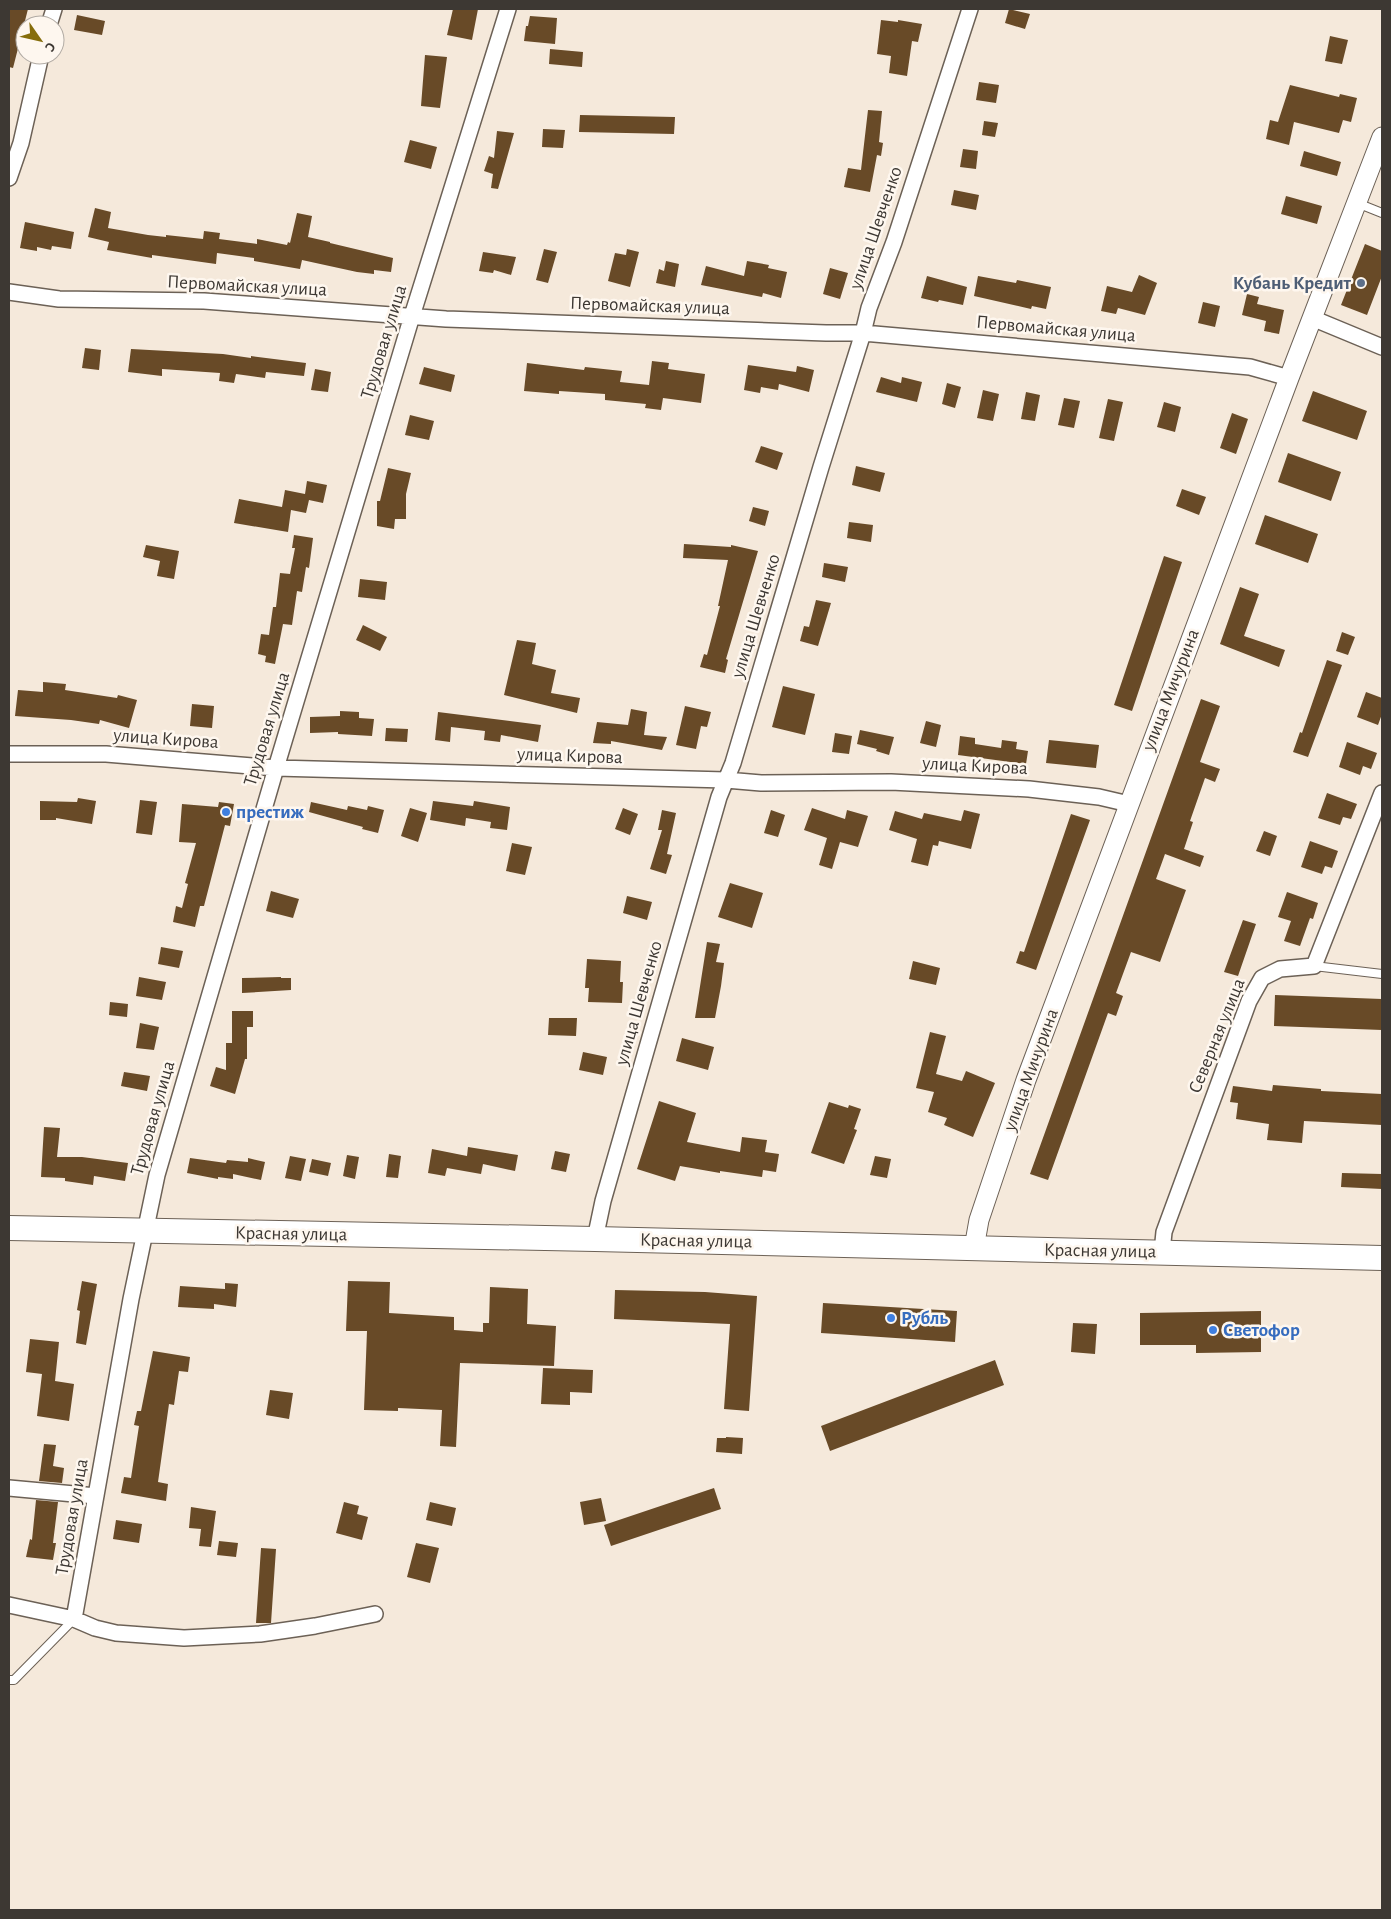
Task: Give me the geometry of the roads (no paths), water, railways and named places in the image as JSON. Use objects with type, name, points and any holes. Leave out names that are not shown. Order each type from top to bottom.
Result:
[{"type":"main road","name":"Красная улица","points":[[9,1228],[595,1239],[1382,1258]]},
{"type":"street","name":"Трудовая улица","points":[[74,1618],[131,1299],[157,1175],[276,768],[412,316],[508,9]]},
{"type":"street","name":"улица Шевченко","points":[[595,1239],[603,1201],[716,806],[733,763],[821,467],[864,333],[869,308],[894,242],[970,9]]},
{"type":"street","points":[[9,178],[21,144],[39,65]]},
{"type":"street","name":"улица Мичурина","points":[[974,1248],[979,1220],[1026,1080],[1289,378],[1382,137]]},
{"type":"street","name":"Первомайская улица","points":[[9,292],[59,299],[204,301],[412,316],[864,333],[1250,367],[1289,378]]},
{"type":"street","points":[[1312,318],[1382,347]]},
{"type":"street","name":"улица Кирова","points":[[9,754],[106,754],[276,768],[726,780],[761,783],[891,782],[1029,788],[1099,797],[1129,804]]},
{"type":"street","points":[[1314,966],[1382,792]]},
{"type":"street","name":"Северная улица","points":[[1162,1252],[1164,1232],[1249,1001],[1262,978],[1280,968],[1314,966]]},
{"type":"street","points":[[9,1488],[96,1496]]},
{"type":"street","points":[[9,1605],[74,1618],[95,1628],[116,1632],[184,1638],[260,1634],[315,1626],[374,1614]]},
{"type":"lane","points":[[1357,203],[1382,213]]},
{"type":"lane","points":[[1314,966],[1382,974]]},
{"type":"lane","points":[[9,1680],[14,1680],[74,1618]]},
{"type":"place","name":"Кубань Кредит","points":[[1361,283]]},
{"type":"place","name":"престиж","points":[[226,812]]},
{"type":"place","name":"Рубль","points":[[891,1318]]},
{"type":"place","name":"Светофор","points":[[1213,1330]]}]
